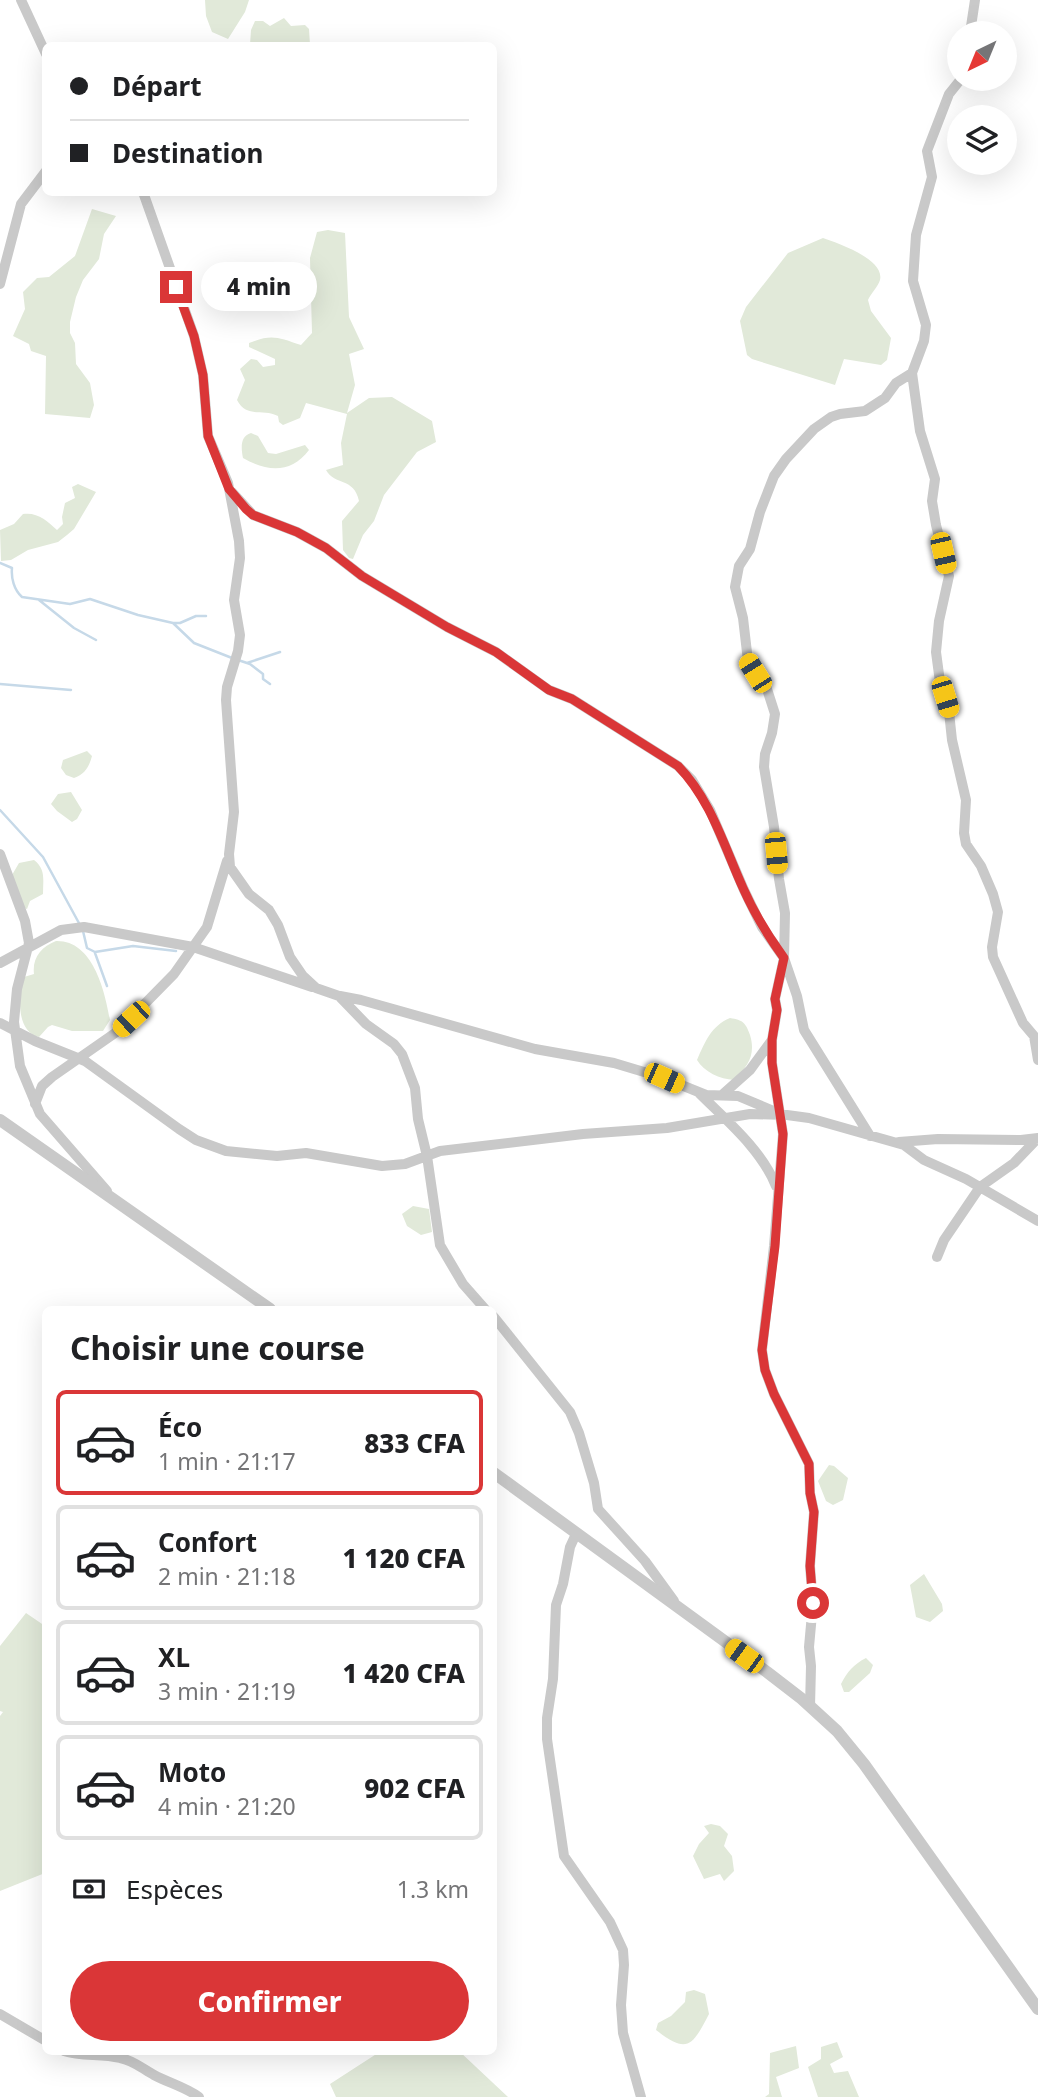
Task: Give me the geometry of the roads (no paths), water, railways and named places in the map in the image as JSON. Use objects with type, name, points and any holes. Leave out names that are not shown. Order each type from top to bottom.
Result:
[{"type":"street","points":[[21,0],[42,45]]},
{"type":"street","points":[[972,21],[975,0]]},
{"type":"street","points":[[951,91],[927,151],[932,177],[916,235],[913,281],[926,325],[924,341],[912,373],[920,431],[935,479],[932,501],[936,525],[949,576],[939,621],[936,652],[966,800],[966,844],[981,866],[998,912],[993,957],[1018,1012],[1034,1036],[1038,1060]]},
{"type":"street","points":[[0,284],[22,204],[42,176]]},
{"type":"street","points":[[35,1104],[42,1086],[118,1031],[174,974],[207,927],[229,854],[234,812],[226,700],[240,635],[234,600],[240,558],[239,541],[229,489],[208,436],[203,375],[194,336],[144,196]]},
{"type":"street","points":[[810,1707],[808,1647],[813,1603],[810,1566],[814,1512],[809,1464],[774,1394],[765,1370],[762,1350],[783,1134],[772,1063],[772,1040],[777,1010],[775,999],[784,958],[785,912],[764,767],[775,714],[767,689],[748,661],[743,618],[736,597],[736,576],[750,549],[774,476],[786,459],[814,429],[831,417],[865,411],[885,398],[897,383],[912,373]]},
{"type":"street","points":[[229,489],[253,515],[297,532],[326,548],[362,576],[447,627],[496,652],[549,690],[572,699],[678,766],[692,780],[710,810],[762,927],[784,958],[797,996],[804,1030],[871,1136]]},
{"type":"street","points":[[0,854],[25,921],[28,949],[17,989],[15,1029],[19,1066],[35,1104],[54,1132],[116,1201]]},
{"type":"street","points":[[229,854],[230,867],[237,880],[248,894],[269,910],[290,957],[303,976],[316,988]]},
{"type":"street","points":[[0,963],[70,927],[84,927],[193,947],[339,996],[535,1049],[614,1063],[664,1078],[699,1093],[748,1099],[782,1114]]},
{"type":"street","points":[[339,996],[366,1024],[394,1044],[402,1054],[415,1088],[440,1245],[463,1284],[482,1306]]},
{"type":"street","points":[[0,1023],[35,1041],[79,1058],[196,1140],[226,1152],[277,1156],[306,1153],[382,1166],[405,1164],[440,1151],[583,1134],[667,1128],[750,1114],[782,1114],[809,1118],[911,1149],[935,1166],[980,1187],[1038,1221]]},
{"type":"street","points":[[722,1096],[750,1070],[772,1040]]},
{"type":"street","points":[[699,1093],[767,1166],[778,1192]]},
{"type":"street","points":[[0,1120],[266,1306]]},
{"type":"street","points":[[895,1143],[938,1139],[1038,1138]]},
{"type":"street","points":[[937,1258],[944,1240],[980,1187],[1014,1163],[1038,1138]]},
{"type":"street","points":[[497,1321],[569,1412],[579,1433],[594,1483],[598,1509],[645,1561],[679,1609]]},
{"type":"street","points":[[497,1475],[767,1672],[837,1731],[884,1790],[1038,2009]]},
{"type":"street","points":[[576,1534],[570,1547],[556,1605],[554,1679],[547,1718],[547,1739],[564,1856],[610,1922],[623,1950],[623,2033],[640,2097]]},
{"type":"street","points":[[0,2014],[42,2038]]},
{"type":"street","points":[[100,2055],[132,2062],[199,2097]]},
{"type":"waterway","points":[[0,563],[12,568],[14,584],[22,597],[70,604],[90,599],[173,623],[206,616]]},
{"type":"waterway","points":[[39,600],[74,628],[96,640]]},
{"type":"waterway","points":[[173,623],[194,643],[232,658]]},
{"type":"waterway","points":[[247,663],[280,652]]},
{"type":"waterway","points":[[238,660],[250,664],[263,674],[263,679],[270,684]]},
{"type":"waterway","points":[[0,684],[71,690]]},
{"type":"waterway","points":[[0,810],[43,857],[80,925]]},
{"type":"waterway","points":[[83,931],[87,948],[95,952],[133,946],[176,951]]},
{"type":"waterway","points":[[95,953],[107,986]]}]
